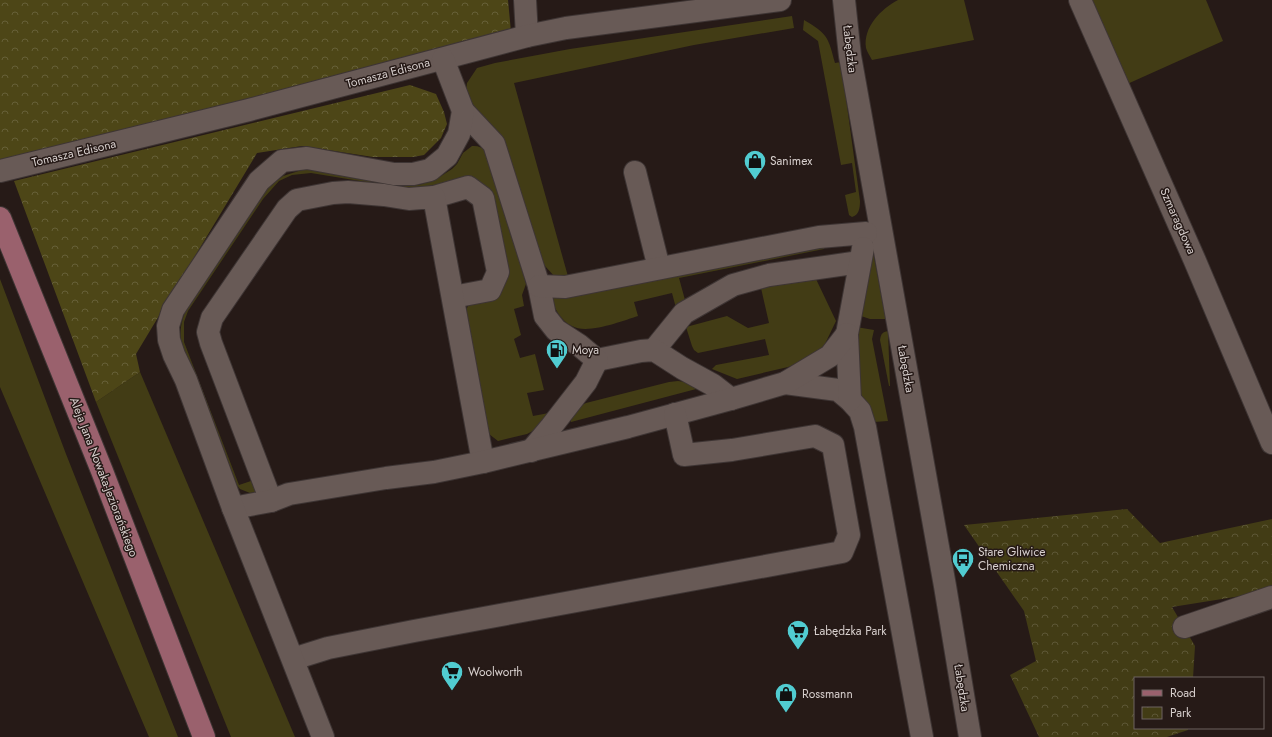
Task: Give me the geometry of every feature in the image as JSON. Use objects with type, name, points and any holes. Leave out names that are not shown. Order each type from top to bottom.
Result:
[{"type":"main road","name":"Aleja Jana Nowaka-Jeziorańskiego","points":[[2,222],[102,471],[204,737]]},
{"type":"street","points":[[525,0],[527,36]]},
{"type":"street","name":"Tomasza Edisona","points":[[0,171],[249,110],[527,36],[566,28],[780,0]]},
{"type":"street","name":"Łabędzka","points":[[844,0],[850,56],[945,586],[970,737]]},
{"type":"street","name":"Szmaragdowa","points":[[1080,0],[1195,261],[1272,443]]},
{"type":"street","points":[[443,59],[463,111],[494,144],[539,286],[545,316],[556,330],[579,345],[597,360]]},
{"type":"street","points":[[323,737],[233,508],[186,380],[174,355],[169,340],[168,326],[173,310],[259,180],[282,162],[307,158],[394,174],[412,174],[430,170],[447,156],[459,134],[463,111]]},
{"type":"street","points":[[635,172],[660,268]]},
{"type":"street","points":[[271,501],[211,344],[208,332],[212,318],[287,209],[297,200],[333,193],[348,192],[409,199],[434,197],[468,187],[483,198],[498,272],[490,290],[453,297]]},
{"type":"street","points":[[850,400],[847,334],[874,196]]},
{"type":"street","points":[[434,197],[483,462]]},
{"type":"street","points":[[539,286],[566,287],[819,237],[866,233]]},
{"type":"street","points":[[654,350],[684,313],[733,285],[769,275],[860,262]]},
{"type":"street","points":[[233,508],[271,501],[289,494],[386,478],[434,472],[483,462],[731,399],[785,383],[830,356],[847,334]]},
{"type":"street","points":[[597,360],[641,351],[654,350],[713,385],[731,399]]},
{"type":"street","points":[[531,451],[586,382],[597,360]]},
{"type":"street","points":[[785,383],[838,390],[860,411],[865,427],[922,737]]},
{"type":"street","points":[[292,658],[328,648],[414,631],[842,552],[848,535],[833,446],[815,436],[732,450],[684,455],[675,414]]},
{"type":"street","points":[[1184,628],[1272,597]]},
{"type":"green space","points":[[0,0],[508,0],[511,32],[0,171]]},
{"type":"green space","points":[[898,0],[964,0],[974,40],[872,60],[866,48],[867,33],[870,26],[885,8]]},
{"type":"green space","points":[[1089,0],[1206,0],[1223,41],[1125,85]]},
{"type":"green space","points":[[792,16],[794,28],[694,45],[514,83],[569,280],[555,277],[535,255],[521,197],[499,133],[464,105],[467,83],[477,68],[495,63],[570,49]]},
{"type":"green space","points":[[804,20],[823,33],[831,47],[835,63],[841,62],[860,201],[859,211],[852,217],[849,215],[845,195],[856,192],[852,163],[841,165],[818,41],[803,30]]},
{"type":"green space","points":[[410,85],[436,94],[444,112],[447,124],[441,138],[424,155],[413,157],[373,157],[302,146],[257,153],[136,354],[140,372],[96,402],[14,181]]},
{"type":"green space","points":[[472,146],[482,148],[493,160],[526,284],[522,295],[524,306],[514,309],[521,335],[514,339],[520,358],[535,354],[544,390],[527,393],[533,416],[554,412],[540,427],[527,434],[498,441],[489,434],[465,312],[469,304],[489,300],[494,202],[460,181],[409,189],[311,173],[292,175],[279,181],[263,199],[188,311],[184,322],[184,342],[239,485],[254,480],[256,492],[250,493],[240,489],[234,482],[182,347],[181,331],[182,322],[187,307],[261,196],[271,185],[283,176],[305,169],[399,185],[419,185],[438,178],[452,169],[457,164],[463,153]]},
{"type":"green space","points":[[825,246],[824,249],[679,278],[685,300],[676,308],[672,293],[634,302],[638,316],[614,324],[595,328],[578,328],[568,324],[558,313],[549,297]]},
{"type":"green space","points":[[872,247],[886,319],[870,319],[858,315]]},
{"type":"green space","points":[[0,279],[66,454],[178,737],[149,737],[0,387]]},
{"type":"green space","points":[[816,279],[836,321],[823,348],[803,362],[737,379],[712,369],[716,365],[769,355],[765,339],[698,353],[694,350],[686,327],[727,316],[748,328],[769,323],[761,288]]},
{"type":"green space","points":[[856,327],[874,330],[872,339],[888,421],[874,422],[869,406],[860,393]]},
{"type":"green space","points":[[888,331],[890,386],[880,340],[882,334]]},
{"type":"green space","points":[[140,372],[295,737],[231,737],[96,402]]},
{"type":"green space","points":[[678,381],[700,388],[571,422],[570,419],[578,407],[586,403]]},
{"type":"green space","points":[[1127,509],[1160,543],[1272,519],[1272,591],[1172,607],[1195,646],[1193,677],[1134,677],[1134,729],[1188,730],[1167,737],[1039,737],[1010,675],[1036,661],[1024,611],[964,525]]},
{"type":"place","name":"Sanimex","points":[[755,180]]},
{"type":"place","name":"Moya","points":[[557,370]]},
{"type":"place","name":"Stare Gliwice Chemiczna","points":[[963,578]]},
{"type":"place","name":"Łabędzka Park","points":[[798,650]]},
{"type":"place","name":"Woolworth","points":[[452,692]]},
{"type":"place","name":"Rossmann","points":[[786,714]]}]
